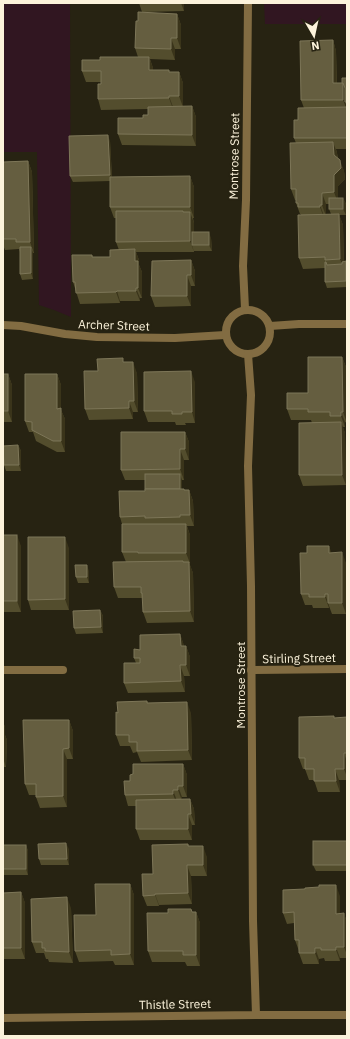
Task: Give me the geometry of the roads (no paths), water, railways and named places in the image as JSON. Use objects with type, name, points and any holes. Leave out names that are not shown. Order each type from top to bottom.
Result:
[{"type":"street","name":"Montrose Street","points":[[245,309],[243,266],[246,200],[248,3]]},
{"type":"street","points":[[245,309],[258,311],[263,315],[270,326],[269,339],[265,345],[255,353],[248,354],[236,351],[227,342],[225,335],[225,328],[232,315],[245,309]]},
{"type":"street","points":[[270,326],[298,324],[347,324]]},
{"type":"street","name":"Archer Street","points":[[3,325],[21,326],[97,338],[175,338],[225,335]]},
{"type":"street","name":"Montrose Street","points":[[248,354],[251,395],[248,466],[252,670],[253,928],[256,1015]]},
{"type":"street","name":"Stirling Street","points":[[252,670],[347,669]]},
{"type":"street","points":[[3,670],[63,670]]},
{"type":"street","name":"Thistle Street","points":[[3,1018],[347,1015]]}]
